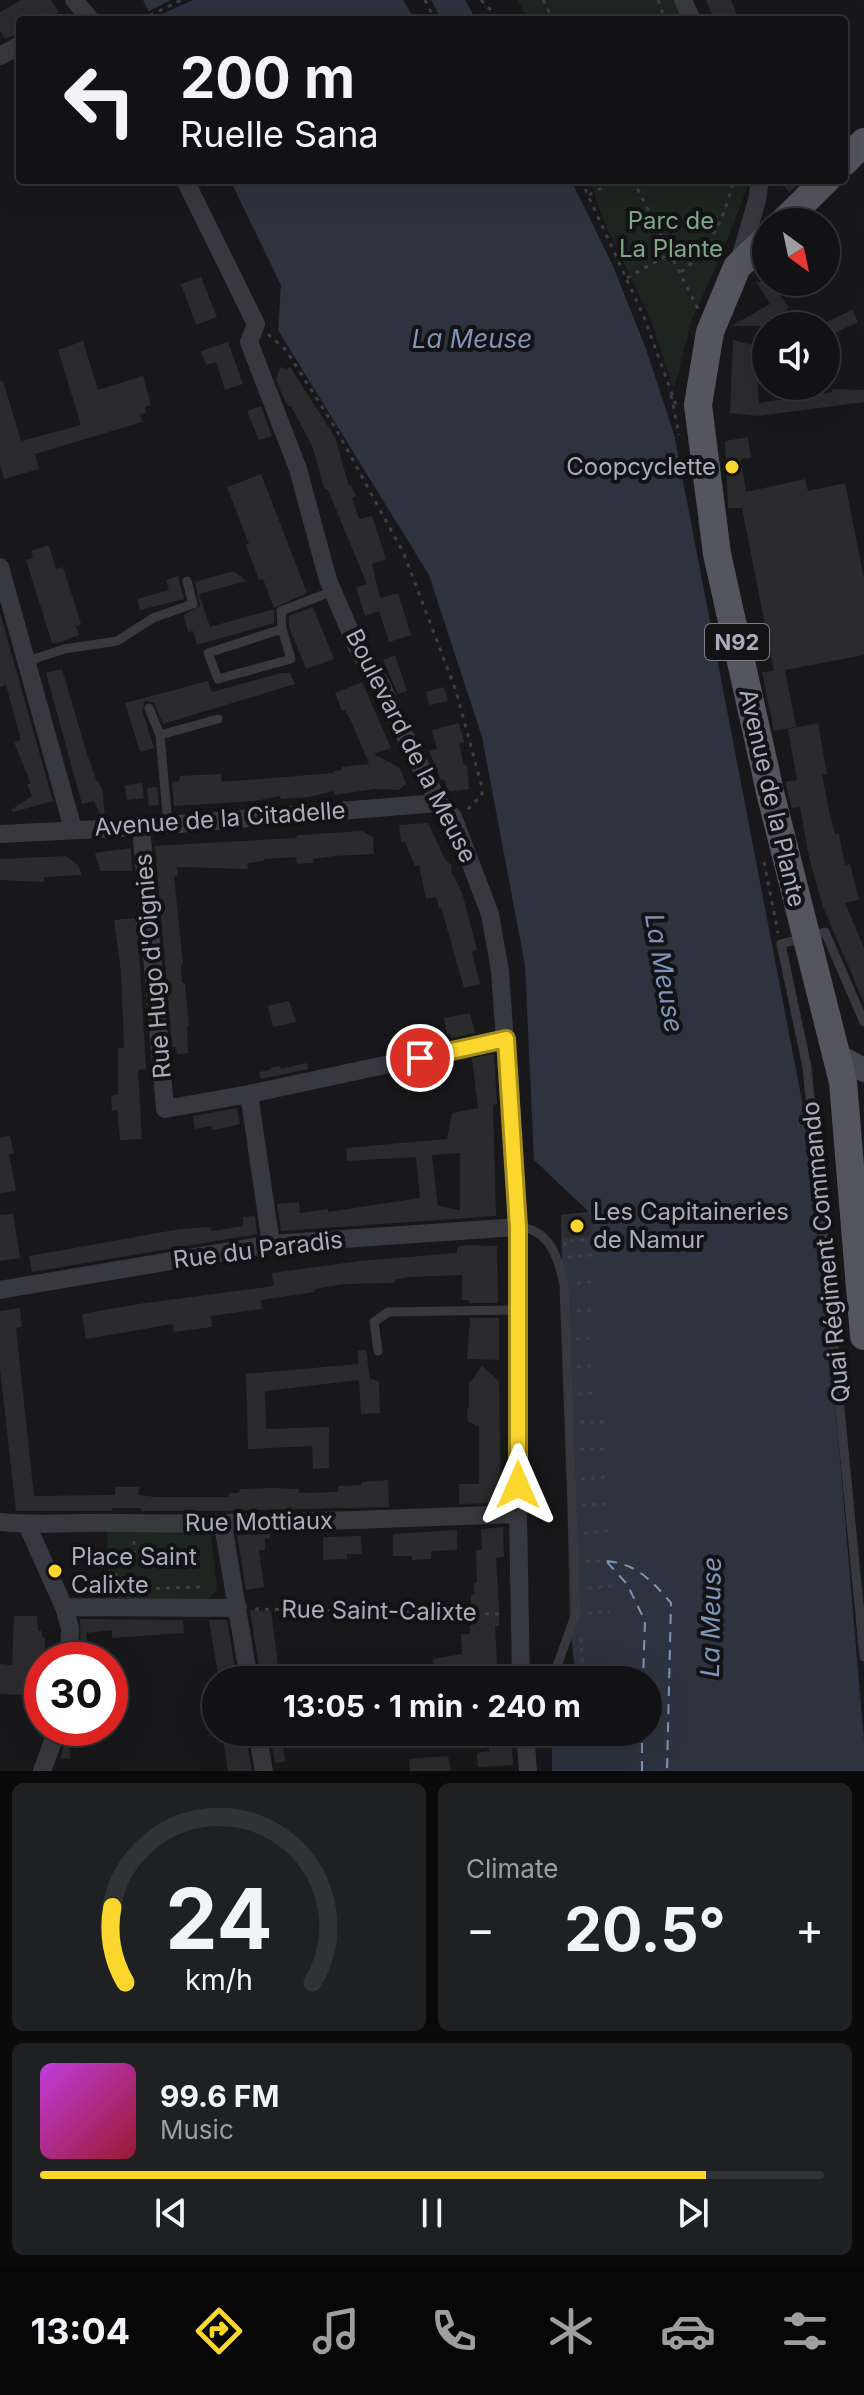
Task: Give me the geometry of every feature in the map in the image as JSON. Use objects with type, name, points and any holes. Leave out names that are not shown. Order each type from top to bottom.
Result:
[{"type":"main road","points":[[848,158],[864,142]]},
{"type":"main road","points":[[797,208],[822,184]]},
{"type":"main road","name":"Avenue de la Plante","points":[[752,253],[737,267],[710,332],[698,405],[717,554],[793,941],[852,1073]]},
{"type":"main road","name":"N92","points":[[852,1073],[864,1336]]},
{"type":"street","name":"Boulevard de la Meuse","points":[[187,184],[256,324],[249,342],[298,469],[333,591],[359,652],[381,684],[439,803],[453,817],[490,914],[500,971],[518,1227],[521,1666]]},
{"type":"street","points":[[737,267],[759,184]]},
{"type":"street","points":[[0,567],[73,829]]},
{"type":"street","name":"Avenue de la Citadelle","points":[[0,834],[141,827],[439,803]]},
{"type":"street","name":"Rue Hugo d'Oignies","points":[[141,827],[165,1109],[249,1094]]},
{"type":"street","points":[[271,1244],[249,1094],[506,1039]]},
{"type":"street","name":"Rue du Paradis","points":[[0,1290],[271,1244],[518,1227]]},
{"type":"street","name":"Rue Mottiaux","points":[[0,1522],[27,1525],[63,1522],[223,1525],[518,1514]]},
{"type":"street","points":[[27,1525],[64,1607],[70,1628],[70,1642]]},
{"type":"street","points":[[223,1525],[247,1666]]},
{"type":"street","points":[[64,1607],[238,1608]]},
{"type":"street","points":[[42,1771],[51,1746]]},
{"type":"street","points":[[260,1746],[264,1771]]},
{"type":"street","points":[[527,1746],[528,1771]]},
{"type":"lane","points":[[25,662],[64,649],[117,641],[153,618],[193,604],[187,581]]},
{"type":"lane","points":[[282,629],[208,653],[218,679],[291,659],[282,629],[281,611],[333,591]]},
{"type":"lane","points":[[149,708],[160,735],[168,825]]},
{"type":"lane","points":[[160,735],[218,719]]},
{"type":"lane","points":[[793,941],[825,932],[864,1022]]},
{"type":"lane","name":"Quai Régiment Commando","points":[[793,941],[864,1657]]},
{"type":"lane","points":[[518,1227],[534,1230],[549,1243],[559,1259],[564,1285],[576,1613],[557,1666]]},
{"type":"lane","points":[[378,1351],[374,1322],[388,1312],[518,1310]]},
{"type":"path","points":[[149,16],[181,0]]},
{"type":"path","points":[[481,0],[496,16]]},
{"type":"path","points":[[583,184],[627,278],[678,407]]},
{"type":"path","points":[[589,195],[609,184]]},
{"type":"path","points":[[635,184],[710,332]]},
{"type":"path","points":[[680,274],[711,239],[721,220],[732,184]]},
{"type":"path","points":[[627,278],[671,253]]},
{"type":"path","points":[[280,344],[336,429],[404,554],[456,691],[482,795],[470,809],[453,817]]},
{"type":"path","points":[[770,895],[793,941]]},
{"type":"path","points":[[566,1257],[592,1255]]},
{"type":"path","points":[[567,1284],[593,1282]]},
{"type":"path","points":[[568,1312],[597,1310]]},
{"type":"path","points":[[569,1339],[596,1338]]},
{"type":"path","points":[[570,1367],[597,1365]]},
{"type":"path","points":[[571,1394],[598,1393]]},
{"type":"path","points":[[573,1423],[604,1422]]},
{"type":"path","points":[[574,1450],[605,1449]]},
{"type":"path","points":[[575,1479],[606,1477]]},
{"type":"path","points":[[576,1505],[607,1504]]},
{"type":"path","points":[[577,1534],[608,1531]]},
{"type":"path","points":[[114,1553],[116,1592],[200,1587]]},
{"type":"path","points":[[574,1561],[607,1561]]},
{"type":"path","points":[[579,1588],[612,1586]]},
{"type":"path","name":"Rue Saint-Calixte","points":[[238,1608],[519,1614]]},
{"type":"path","points":[[580,1614],[610,1612]]},
{"type":"green space","points":[[518,0],[673,0],[680,16],[526,16]]},
{"type":"green space","name":"Parc de La Plante","points":[[591,184],[748,184],[691,321],[674,389],[650,317],[602,217]]},
{"type":"green space","name":"Place Saint Calixte","points":[[107,1531],[207,1532],[211,1535],[217,1590],[206,1601],[109,1602]]},
{"type":"water","points":[[143,0],[403,0],[413,16],[151,16]]},
{"type":"water","points":[[431,0],[465,0],[474,16],[440,16]]},
{"type":"water","name":"La Meuse","points":[[232,184],[573,184],[613,266],[646,349],[674,434],[807,1127],[838,1436],[864,1771],[552,1771],[552,1746],[662,1746],[662,1666],[574,1666],[570,1624],[561,1215],[589,1212],[534,1160],[525,965],[482,737],[429,575],[278,330],[281,285]]},
{"type":"pier","points":[[171,0],[193,0],[158,16],[147,16],[145,13]]},
{"type":"building","points":[[21,0],[51,0],[59,12],[51,16],[16,16],[16,35],[5,39],[0,31],[0,12]]},
{"type":"building","points":[[706,0],[731,0],[737,16],[712,16]]},
{"type":"building","points":[[783,184],[798,184],[789,193]]},
{"type":"building","points":[[201,277],[217,317],[196,325],[181,284]]},
{"type":"building","points":[[765,296],[781,296],[789,308],[783,312],[756,312],[770,304]]},
{"type":"building","points":[[852,310],[858,322],[840,330],[840,316]]},
{"type":"building","points":[[752,314],[752,326],[731,326]]},
{"type":"building","points":[[733,340],[752,345],[752,400],[759,400],[759,403],[840,400],[840,389],[864,390],[864,402],[758,416],[730,413]]},
{"type":"building","points":[[83,341],[98,390],[143,376],[151,405],[145,407],[146,413],[140,414],[142,422],[35,454],[39,469],[4,479],[0,464],[0,381],[3,381],[21,441],[81,425],[58,350]]},
{"type":"building","points":[[228,342],[243,384],[225,390],[216,362],[206,365],[201,351]]},
{"type":"building","points":[[280,367],[290,367],[335,437],[349,486],[356,496],[352,498],[359,519],[372,516],[386,559],[372,564],[380,598],[398,593],[411,635],[389,642],[379,611],[365,616],[356,587],[367,584],[328,490],[324,488],[313,448],[276,380]]},
{"type":"building","points":[[261,406],[272,436],[259,440],[247,411]]},
{"type":"building","points":[[748,437],[751,458],[741,459],[746,492],[805,479],[808,491],[845,483],[864,579],[864,655],[785,670],[796,727],[774,731],[762,672],[774,671],[742,508],[728,508],[725,441]]},
{"type":"building","points":[[261,474],[307,593],[274,608],[263,579],[259,580],[227,487]]},
{"type":"building","points":[[49,545],[56,569],[63,567],[81,624],[76,626],[79,635],[52,643],[26,560],[33,558],[31,551]]},
{"type":"building","points":[[234,571],[246,581],[199,594],[210,627],[274,609],[274,623],[197,645],[193,631],[188,632],[184,615],[200,606],[195,582]]},
{"type":"building","points":[[178,576],[184,599],[140,610],[137,599],[169,590],[166,580]]},
{"type":"building","points":[[313,607],[334,659],[306,669],[289,627],[289,616]]},
{"type":"building","points":[[0,613],[53,801],[13,812],[11,810],[32,796],[27,784],[31,784],[14,742],[21,740],[6,685],[0,687]]},
{"type":"building","points":[[395,655],[407,691],[398,694],[383,660]]},
{"type":"building","points":[[62,669],[87,754],[102,788],[105,817],[101,817],[94,801],[82,804],[46,673]]},
{"type":"building","points":[[290,673],[295,684],[163,724],[154,703],[145,701],[142,710],[154,748],[140,752],[125,703],[208,681],[212,692]]},
{"type":"building","points":[[362,682],[391,748],[374,754],[400,768],[406,784],[399,790],[374,789],[335,795],[334,791],[309,797],[281,799],[280,796],[255,801],[174,806],[172,782],[179,781],[180,776],[221,774],[222,782],[333,773],[342,770],[342,767],[369,764],[335,693]]},
{"type":"building","points":[[444,687],[448,701],[429,705],[426,692]]},
{"type":"building","points":[[459,723],[464,742],[459,744],[464,765],[467,765],[469,789],[447,792],[445,780],[441,780],[429,751],[437,749],[432,730]]},
{"type":"building","points":[[818,723],[827,774],[822,775],[830,815],[835,834],[839,834],[845,865],[850,864],[859,900],[845,903],[864,948],[864,1003],[823,907],[809,857],[800,807],[792,808],[785,782],[797,780],[788,729]]},
{"type":"building","points":[[142,783],[144,798],[127,800],[125,785]]},
{"type":"building","points":[[157,787],[159,805],[149,806],[147,788]]},
{"type":"building","points":[[428,823],[445,859],[452,866],[451,871],[462,892],[477,950],[472,952],[480,984],[464,988],[441,907],[436,897],[426,899],[419,865],[415,866],[405,842],[401,842],[399,825]]},
{"type":"building","points":[[362,831],[373,837],[374,854],[335,856],[297,864],[296,857],[264,859],[247,863],[248,869],[177,867],[178,875],[174,876],[183,963],[182,983],[185,983],[189,1026],[188,1053],[177,1054],[176,1047],[172,1047],[155,846]]},
{"type":"building","points":[[131,848],[132,871],[100,871],[95,853]]},
{"type":"building","points":[[66,856],[78,865],[82,875],[44,877],[44,882],[0,880],[0,859]]},
{"type":"building","points":[[137,918],[146,1069],[138,1070],[142,1139],[120,1140],[117,1110],[112,1111],[111,1096],[118,1094],[118,1048],[124,1048],[121,972],[114,920]]},
{"type":"building","points":[[289,1001],[296,1022],[273,1027],[268,1006]]},
{"type":"building","points":[[470,1013],[475,1033],[451,1038],[447,1034],[444,1018]]},
{"type":"building","points":[[494,1054],[496,1216],[281,1231],[277,1204],[299,1202],[300,1213],[328,1209],[328,1212],[420,1198],[416,1157],[347,1161],[346,1148],[447,1139],[452,1113],[478,1108],[472,1058]],"holes":[[[460,1153],[460,1210],[438,1206],[432,1155]]]},
{"type":"building","points":[[307,1063],[308,1069],[261,1079],[259,1072],[272,1067],[280,1066],[281,1069]]},
{"type":"building","points":[[237,1108],[240,1124],[213,1130],[212,1126],[195,1129],[193,1116]]},
{"type":"building","points":[[10,1136],[14,1153],[9,1154],[16,1191],[0,1193],[0,1137]]},
{"type":"building","points":[[13,1214],[20,1258],[0,1261],[0,1215]]},
{"type":"building","name":"Les Capitaineries de Namur","points":[[590,1214],[592,1236],[564,1238],[563,1216]]},
{"type":"building","points":[[255,1216],[257,1234],[32,1272],[29,1256],[180,1229],[211,1227],[211,1231],[243,1226],[243,1217]]},
{"type":"building","points":[[497,1246],[498,1303],[469,1303],[469,1300],[462,1300],[462,1275],[409,1277],[394,1280],[394,1283],[344,1284],[261,1300],[262,1309],[211,1316],[212,1327],[174,1332],[173,1324],[86,1339],[82,1314],[274,1286],[272,1273],[360,1261],[457,1253],[457,1247]]},
{"type":"building","points":[[20,1308],[22,1327],[16,1328],[34,1496],[115,1495],[115,1487],[139,1487],[138,1495],[229,1497],[229,1493],[239,1493],[240,1489],[338,1492],[338,1486],[388,1480],[389,1507],[16,1511],[0,1369],[0,1311]]},
{"type":"building","points":[[470,1318],[499,1318],[499,1360],[467,1359]]},
{"type":"building","points":[[366,1350],[370,1379],[379,1381],[380,1413],[361,1414],[359,1380],[265,1391],[266,1429],[329,1427],[329,1468],[313,1469],[312,1446],[248,1449],[246,1374],[358,1364],[358,1351]]},
{"type":"building","points":[[482,1366],[499,1381],[501,1503],[459,1504],[459,1484],[479,1484],[479,1426],[468,1422],[467,1408],[469,1384]]},
{"type":"building","points":[[503,1527],[504,1557],[496,1558],[499,1606],[499,1626],[495,1626],[497,1666],[434,1666],[433,1659],[462,1654],[461,1634],[470,1634],[471,1595],[474,1595],[474,1583],[477,1583],[476,1550],[482,1550],[481,1529]]},
{"type":"building","points":[[457,1530],[457,1550],[431,1551],[431,1559],[412,1560],[412,1556],[393,1556],[393,1534]]},
{"type":"building","points":[[270,1534],[270,1539],[265,1538],[265,1550],[259,1550],[264,1587],[246,1590],[237,1535]]},
{"type":"building","points":[[361,1536],[362,1554],[347,1554],[347,1559],[323,1560],[323,1537]]},
{"type":"building","points":[[250,1610],[271,1611],[278,1666],[259,1666]]},
{"type":"building","points":[[14,1616],[37,1616],[38,1631],[42,1631],[45,1642],[24,1642],[24,1695],[0,1694],[0,1664],[12,1665]]},
{"type":"building","points":[[80,1619],[183,1620],[184,1633],[112,1638],[112,1630],[86,1633],[88,1642],[81,1642]]},
{"type":"building","points":[[209,1620],[227,1620],[235,1666],[217,1666]]},
{"type":"building","points":[[64,1746],[69,1746],[70,1759],[60,1758]]},
{"type":"building","points":[[224,1746],[248,1746],[252,1771],[228,1771]]},
{"type":"building","points":[[272,1746],[283,1746],[285,1762],[275,1763]]},
{"type":"building","points":[[489,1746],[512,1746],[513,1765],[478,1767],[477,1753],[489,1751]]},
{"type":"building","points":[[448,1756],[451,1771],[410,1771],[409,1759]]},
{"type":"ferry route","points":[[607,1561],[635,1570],[671,1603],[667,1771]]},
{"type":"ferry route","points":[[607,1562],[627,1584],[645,1621],[643,1666]]},
{"type":"ferry route","points":[[642,1746],[642,1771]]},
{"type":"place","name":"Coopcyclette","points":[[732,467]]},
{"type":"place","name":"Les Capitaineries de Namur","points":[[577,1226]]},
{"type":"place","name":"Place Saint Calixte","points":[[55,1571]]},
{"type":"route","points":[[420,1058],[506,1039],[518,1227],[518,1485]]}]
